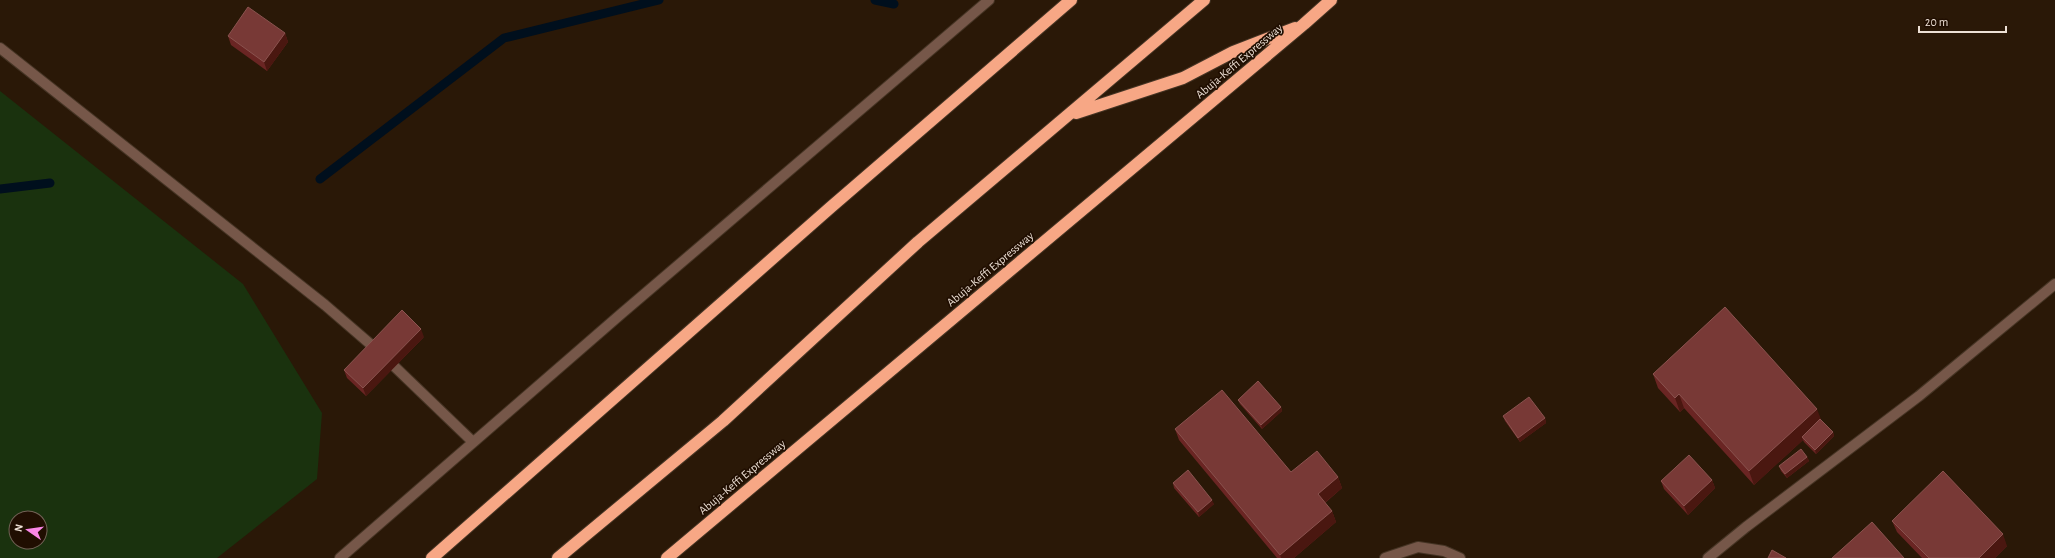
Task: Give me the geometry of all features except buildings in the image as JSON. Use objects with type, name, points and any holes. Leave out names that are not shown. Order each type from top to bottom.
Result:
[{"type":"highway","points":[[432,558],[831,207],[1071,0]]},
{"type":"highway","points":[[558,558],[723,421],[918,242],[1069,116],[1204,0]]},
{"type":"highway","name":"Abuja-Keffi Expressway","points":[[666,558],[1331,0]]},
{"type":"highway","points":[[1069,116],[1183,78],[1234,52],[1304,24]]},
{"type":"street","points":[[340,558],[473,442],[989,0]]},
{"type":"street","points":[[0,48],[325,305],[376,349]]},
{"type":"street","points":[[1708,558],[1746,527],[1919,396],[2055,284]]},
{"type":"street","points":[[395,366],[473,442]]},
{"type":"street","points":[[1385,558],[1418,547],[1444,551],[1460,558]]},
{"type":"green space","points":[[0,91],[243,284],[322,413],[317,479],[217,558],[0,558]]},
{"type":"waterway","points":[[320,179],[504,38],[659,0]]},
{"type":"waterway","points":[[875,0],[894,4]]},
{"type":"waterway","points":[[0,189],[50,183]]}]
